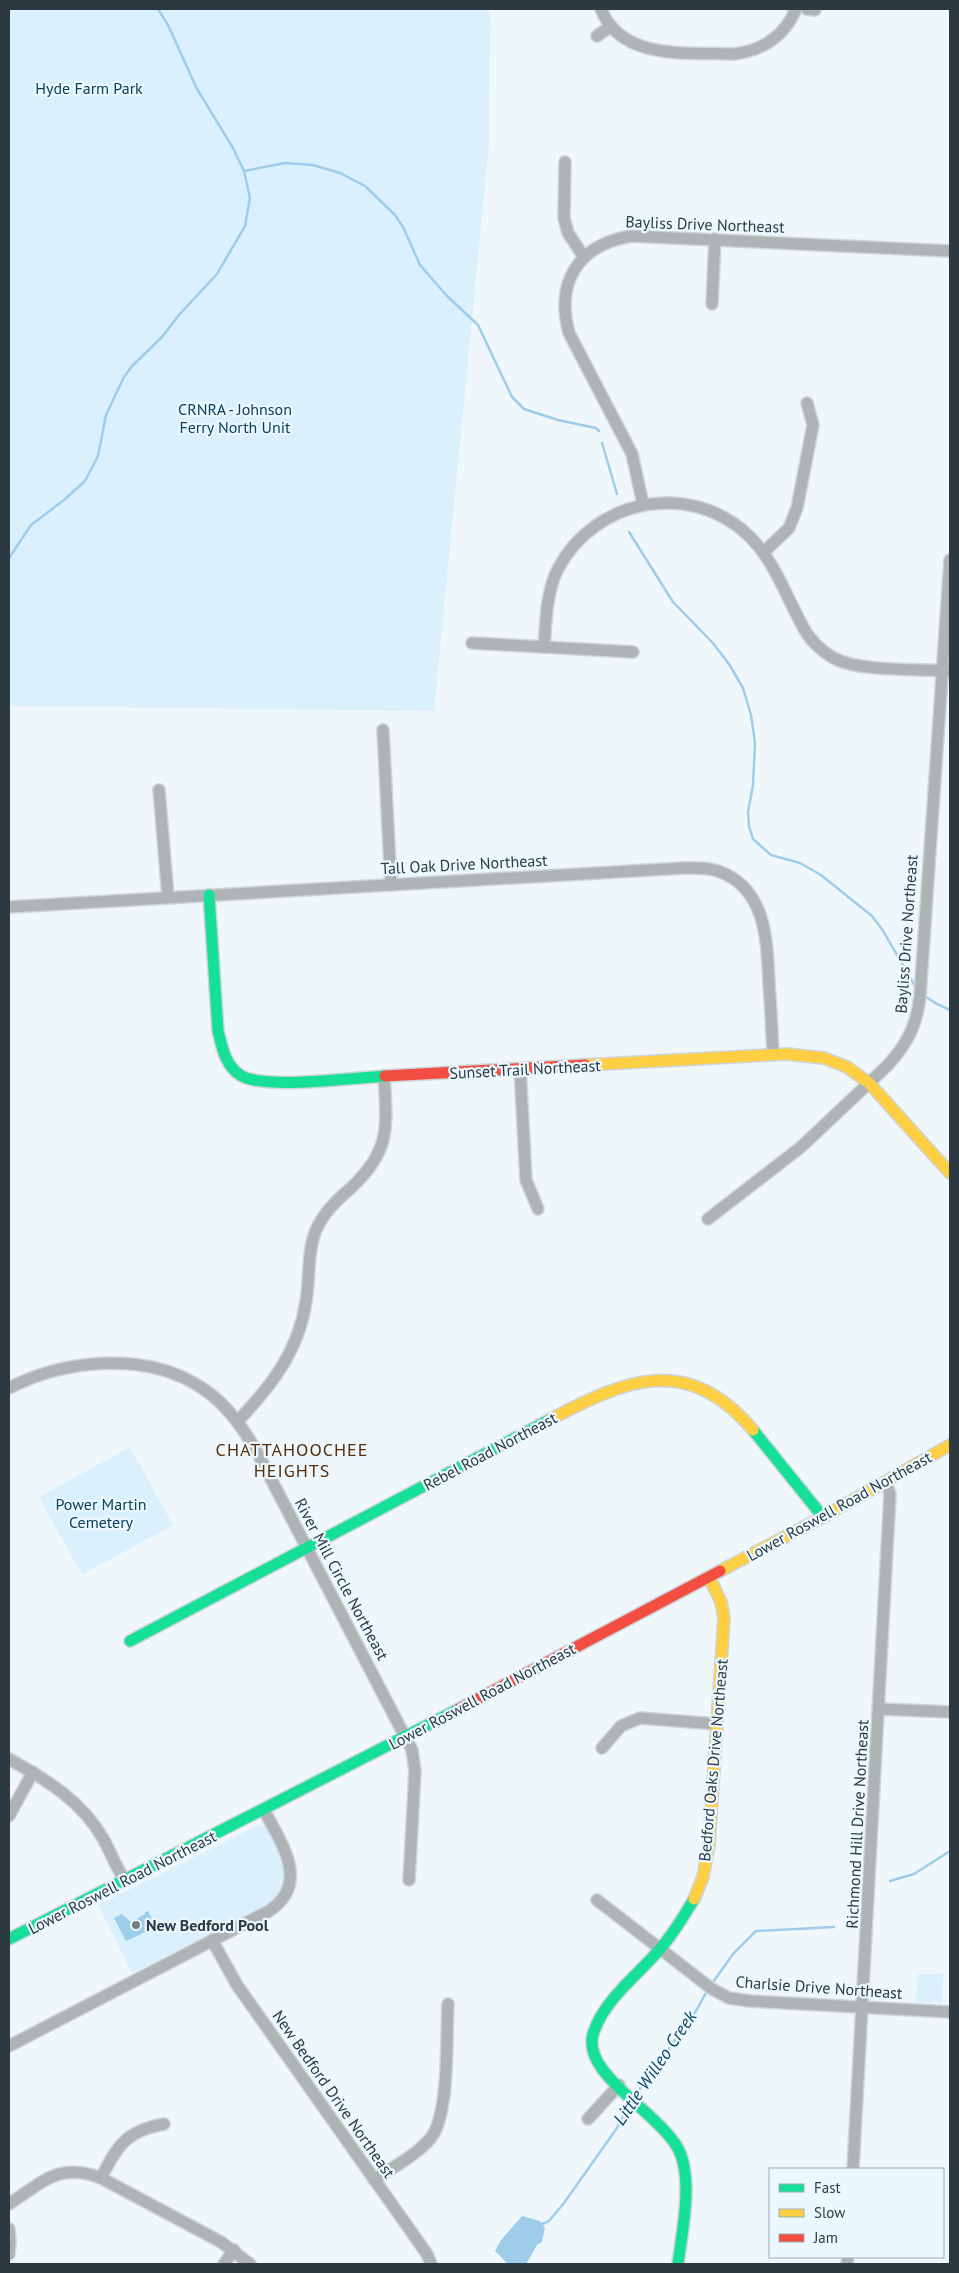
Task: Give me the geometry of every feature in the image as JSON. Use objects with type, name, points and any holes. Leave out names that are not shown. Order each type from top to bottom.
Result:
[{"type":"street","points":[[601,9],[610,26],[621,37],[642,48],[733,54],[746,53],[770,43],[788,24],[796,9]]},
{"type":"street","points":[[597,36],[610,26]]},
{"type":"street","points":[[565,162],[563,210],[565,226],[584,257]]},
{"type":"street","name":"Bayliss Drive Northeast","points":[[643,504],[632,454],[569,333],[566,320],[565,297],[567,286],[578,263],[584,257],[598,246],[614,239],[631,236],[950,251]]},
{"type":"street","points":[[712,304],[715,239]]},
{"type":"street","points":[[764,552],[788,528],[797,508],[813,425],[807,403]]},
{"type":"street","points":[[544,647],[549,602],[558,569],[574,547],[593,528],[613,516],[643,504],[682,504],[709,511],[737,526],[764,552],[807,634],[816,645],[828,654],[842,662],[860,665],[947,671]]},
{"type":"street","name":"Bayliss Drive Northeast","points":[[708,1219],[801,1147],[901,1051],[915,1027],[918,1012],[947,671],[950,560]]},
{"type":"street","points":[[472,643],[634,652]]},
{"type":"street","points":[[383,730],[391,885]]},
{"type":"street","points":[[159,790],[168,897]]},
{"type":"street","name":"Tall Oak Drive Northeast","points":[[9,907],[705,868],[722,873],[735,880],[750,896],[760,913],[766,930],[773,1054]]},
{"type":"street","name":"Sunset Trail Northeast","points":[[209,895],[218,1031],[226,1059],[239,1075],[257,1082],[520,1070],[798,1053],[837,1060],[856,1071],[950,1173]]},
{"type":"street","points":[[520,1070],[526,1180],[538,1209]]},
{"type":"street","points":[[238,1421],[272,1382],[296,1342],[306,1300],[313,1239],[321,1221],[337,1200],[366,1173],[381,1150],[386,1131],[384,1076]]},
{"type":"street","name":"River Mill Circle Northeast","points":[[9,1388],[66,1368],[88,1365],[129,1364],[171,1372],[185,1379],[202,1388],[238,1421],[258,1454],[414,1756],[415,1771],[409,1880]]},
{"type":"street","name":"Rebel Road Northeast","points":[[130,1641],[597,1395],[615,1387],[648,1379],[667,1380],[700,1388],[727,1404],[750,1427],[824,1517]]},
{"type":"street","name":"Lower Roswell Road Northeast","points":[[9,1939],[264,1810],[824,1517],[950,1445]]},
{"type":"street","name":"Richmond Hill Drive Northeast","points":[[853,2168],[880,1710],[890,1494],[886,1482]]},
{"type":"street","name":"Bedford Oaks Drive Northeast","points":[[678,2264],[684,2183],[680,2153],[666,2129],[596,2063],[591,2042],[592,2032],[604,2012],[660,1948],[697,1894],[703,1877],[709,1844],[724,1618],[720,1602],[709,1577]]},
{"type":"street","points":[[880,1710],[950,1712]]},
{"type":"street","points":[[602,1748],[621,1726],[640,1718],[717,1724]]},
{"type":"street","points":[[9,1759],[33,1772],[65,1794],[87,1816],[104,1841],[124,1882]]},
{"type":"street","points":[[9,1816],[33,1772]]},
{"type":"street","points":[[9,2046],[277,1906],[283,1900],[290,1885],[291,1873],[289,1861],[264,1810]]},
{"type":"street","name":"Charlsie Drive Northeast","points":[[597,1900],[705,1984],[728,1998],[750,2001],[950,2012]]},
{"type":"street","name":"New Bedford Drive Northeast","points":[[212,1940],[237,1985],[427,2254],[432,2264]]},
{"type":"street","points":[[374,2180],[422,2147],[437,2128],[443,2104],[448,2004]]},
{"type":"street","points":[[588,2119],[619,2085]]},
{"type":"street","points":[[101,2178],[115,2152],[125,2140],[134,2133],[164,2124]]},
{"type":"street","points":[[9,2204],[61,2172],[78,2172],[101,2178],[234,2250],[250,2264]]},
{"type":"street","points":[[9,2230],[9,2254]]},
{"type":"street","points":[[224,2264],[234,2250]]},
{"type":"green space","name":"CRNRA - Johnson Ferry North Unit","points":[[9,9],[490,9],[489,143],[434,711],[9,706]]},
{"type":"green space","name":"Power Martin Cemetery","points":[[130,1447],[173,1525],[82,1575],[39,1497]]},
{"type":"green space","points":[[261,1824],[271,1835],[284,1869],[283,1884],[274,1898],[266,1905],[132,1973],[98,1905]]},
{"type":"green space","points":[[918,1974],[943,1974],[942,2003],[916,2002]]},
{"type":"water","name":"New Bedford Pool","points":[[148,1911],[156,1927],[126,1941],[114,1918],[122,1914],[131,1922]]},
{"type":"water","points":[[522,2216],[540,2221],[545,2228],[542,2242],[537,2245],[526,2264],[508,2264],[495,2251],[501,2240]]},
{"type":"waterway","points":[[9,558],[31,525],[85,481],[98,456],[106,415],[124,377],[217,274],[245,226],[250,198],[244,171],[233,148],[197,89],[168,25],[158,9]]},
{"type":"waterway","points":[[244,171],[285,163],[313,165],[340,173],[365,186],[395,215],[403,227],[420,265],[447,296],[478,325],[512,397],[524,409],[558,420],[596,428],[599,431]]},
{"type":"waterway","points":[[602,443],[617,494]]},
{"type":"waterway","points":[[629,532],[673,602],[712,642],[729,664],[743,688],[751,715],[755,743],[753,785],[748,812],[749,826],[753,839],[771,855],[800,863],[821,875],[872,916],[882,929],[916,988]]},
{"type":"waterway","points":[[923,995],[950,1010]]},
{"type":"waterway","name":"Little Willeo Creek","points":[[890,1881],[914,1874],[950,1851]]},
{"type":"waterway","name":"Little Willeo Creek","points":[[711,1985],[733,1954],[756,1931],[834,1927]]},
{"type":"waterway","name":"Little Willeo Creek","points":[[636,2094],[696,2011],[708,1989]]},
{"type":"waterway","name":"Little Willeo Creek","points":[[540,2225],[549,2221],[564,2203],[617,2128],[629,2105]]},
{"type":"traffic: fast","points":[[209,895],[218,1031],[225,1055],[235,1071],[251,1079],[268,1082],[309,1082],[385,1076]]},
{"type":"traffic: fast","points":[[130,1641],[551,1419]]},
{"type":"traffic: fast","points":[[753,1430],[823,1517]]},
{"type":"traffic: fast","points":[[9,1939],[459,1709]]},
{"type":"traffic: fast","points":[[678,2264],[686,2195],[686,2181],[681,2155],[673,2140],[659,2125],[610,2079],[598,2063],[592,2047],[594,2031],[606,2008],[623,1987],[665,1943],[694,1899]]},
{"type":"traffic: slow","points":[[585,1065],[787,1054],[824,1058],[847,1067],[869,1083],[950,1173]]},
{"type":"traffic: slow","points":[[551,1419],[605,1393],[631,1385],[656,1381],[680,1382],[704,1390],[728,1406],[753,1430]]},
{"type":"traffic: slow","points":[[720,1571],[823,1517],[950,1445]]},
{"type":"traffic: slow","points":[[694,1899],[703,1877],[709,1844],[724,1618],[721,1602],[709,1577]]},
{"type":"traffic: jam","points":[[385,1076],[585,1065]]},
{"type":"traffic: jam","points":[[459,1709],[720,1571]]},
{"type":"place","name":"New Bedford Pool","points":[[136,1925]]},
{"type":"district","name":"CHATTAHOOCHEE HEIGHTS","points":[[292,1460]]},
{"type":"park label","name":"Hyde Farm Park","points":[[89,88]]}]
